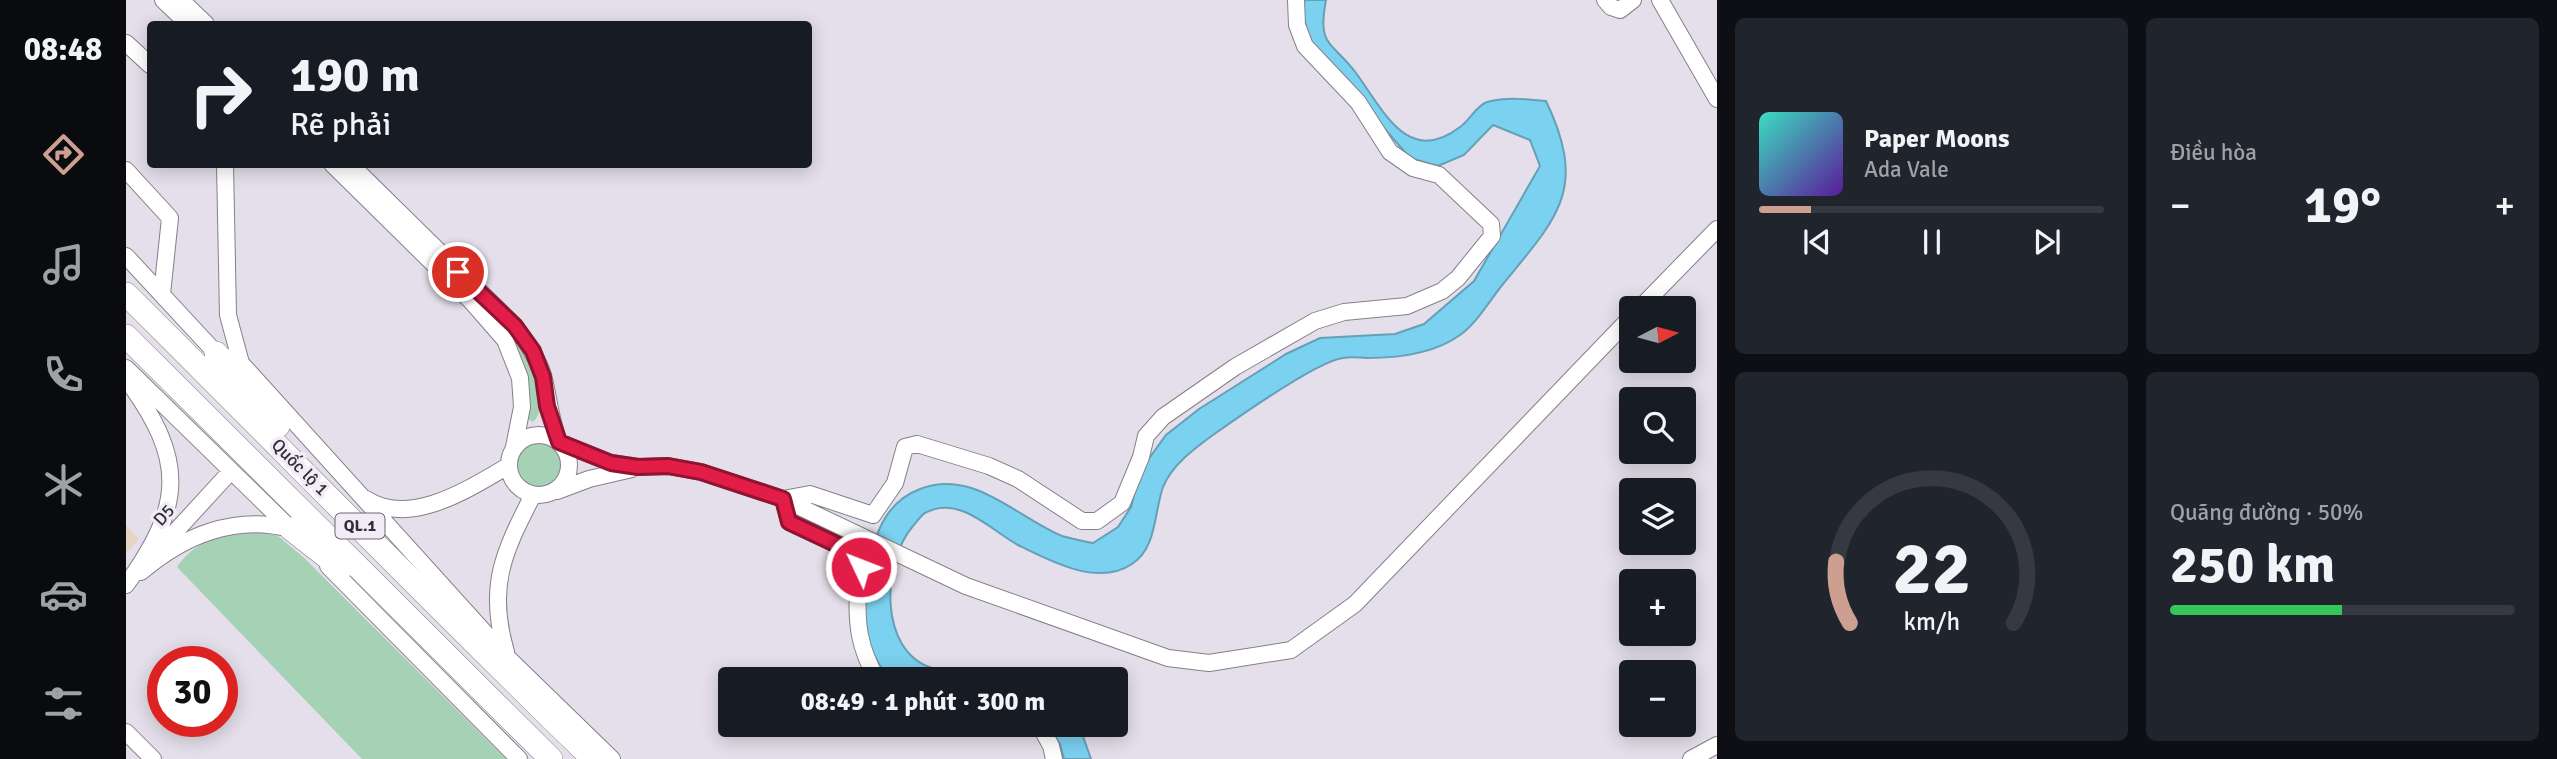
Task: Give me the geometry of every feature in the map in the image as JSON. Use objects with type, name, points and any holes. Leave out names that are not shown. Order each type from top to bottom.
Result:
[{"type":"highway","name":"Quốc lộ 1","points":[[126,294],[372,538],[434,605],[593,759]]},
{"type":"highway","name":"Quốc lộ 1","points":[[126,336],[551,759]]},
{"type":"highway","points":[[216,352],[372,538]]},
{"type":"highway","points":[[291,529],[424,632]]},
{"type":"highway","points":[[507,657],[598,759]]},
{"type":"street","points":[[163,0],[185,21]]},
{"type":"street","points":[[181,0],[202,21]]},
{"type":"street","points":[[783,499],[810,494],[873,515],[895,483],[905,447],[911,444],[940,449],[989,466],[1018,479],[1082,522],[1097,521],[1114,511],[1127,493],[1149,432],[1163,417],[1235,367],[1315,321],[1344,312],[1407,306],[1442,291],[1458,278],[1492,236],[1491,224],[1439,175],[1413,168],[1390,152],[1358,102],[1305,46],[1297,25],[1296,0]]},
{"type":"street","points":[[1605,0],[1611,7],[1620,10],[1633,0]]},
{"type":"street","points":[[1660,0],[1717,99]]},
{"type":"street","points":[[126,43],[147,62]]},
{"type":"street","points":[[225,168],[228,315],[242,363],[507,657],[612,759]]},
{"type":"street","points":[[336,168],[471,300],[505,340],[520,378],[522,407],[508,466],[516,485],[533,495],[553,493],[589,479],[638,467]]},
{"type":"street","points":[[354,168],[515,326],[533,351],[543,377],[547,406],[559,442],[565,449],[569,469],[561,487],[553,493]]},
{"type":"street","points":[[126,170],[170,218],[162,294]]},
{"type":"street","points":[[1652,296],[1717,229]]},
{"type":"street","points":[[126,256],[216,352],[242,363]]},
{"type":"street","points":[[514,447],[530,435],[540,434],[611,463],[638,467],[668,466],[701,472],[783,499],[966,586],[1168,658],[1209,663],[1291,650],[1355,604],[1619,329]]},
{"type":"street","points":[[126,368],[291,529],[519,759]]},
{"type":"street","points":[[126,378],[151,412],[165,443],[171,467],[170,498],[161,528],[126,585]]},
{"type":"street","points":[[358,494],[372,503],[392,507],[436,503],[454,497],[508,466]]},
{"type":"street","name":"D5","points":[[126,585],[231,471]]},
{"type":"street","points":[[507,657],[496,603],[498,577],[513,533],[533,495]]},
{"type":"street","points":[[783,499],[789,522],[859,555],[859,633],[863,654],[870,667]]},
{"type":"street","points":[[126,585],[173,549],[218,529],[253,522],[291,529]]},
{"type":"street","points":[[126,732],[153,759]]},
{"type":"street","points":[[1046,737],[1054,759]]},
{"type":"street","points":[[1691,759],[1717,746]]},
{"type":"shaded area","points":[[126,525],[139,539],[126,554]]},
{"type":"green space","points":[[494,319],[522,352],[537,382],[541,397],[540,411],[533,422],[527,418]]},
{"type":"green space","points":[[539,441],[555,448],[562,464],[555,480],[539,487],[523,480],[516,464],[523,448]]},
{"type":"green space","points":[[257,530],[278,536],[303,557],[506,759],[362,759],[177,567],[193,550],[212,539]]},
{"type":"water","points":[[1305,0],[1326,0],[1323,27],[1328,42],[1356,73],[1387,117],[1412,138],[1426,141],[1442,138],[1460,127],[1480,106],[1494,100],[1546,101],[1565,157],[1565,180],[1561,200],[1552,220],[1478,318],[1460,335],[1439,347],[1415,354],[1379,358],[1346,357],[1331,361],[1278,391],[1198,446],[1167,479],[1146,549],[1132,564],[1104,573],[1074,569],[1018,545],[963,511],[938,508],[923,514],[903,542],[895,561],[891,604],[894,625],[902,644],[914,658],[930,667],[881,667],[873,653],[866,629],[864,596],[878,533],[893,507],[905,497],[920,489],[939,484],[958,485],[994,498],[1062,536],[1093,543],[1118,527],[1131,507],[1140,471],[1166,435],[1199,409],[1286,354],[1320,338],[1395,334],[1424,324],[1474,281],[1540,166],[1530,140],[1493,125],[1464,155],[1438,166],[1410,158],[1310,43],[1302,9]]},
{"type":"water","points":[[1055,737],[1083,737],[1091,759],[1064,759]]},
{"type":"route","points":[[458,272],[515,326],[533,351],[543,377],[547,406],[559,442],[611,463],[638,467],[668,466],[701,472],[783,499],[784,513],[789,522],[859,555],[861,567]]}]
